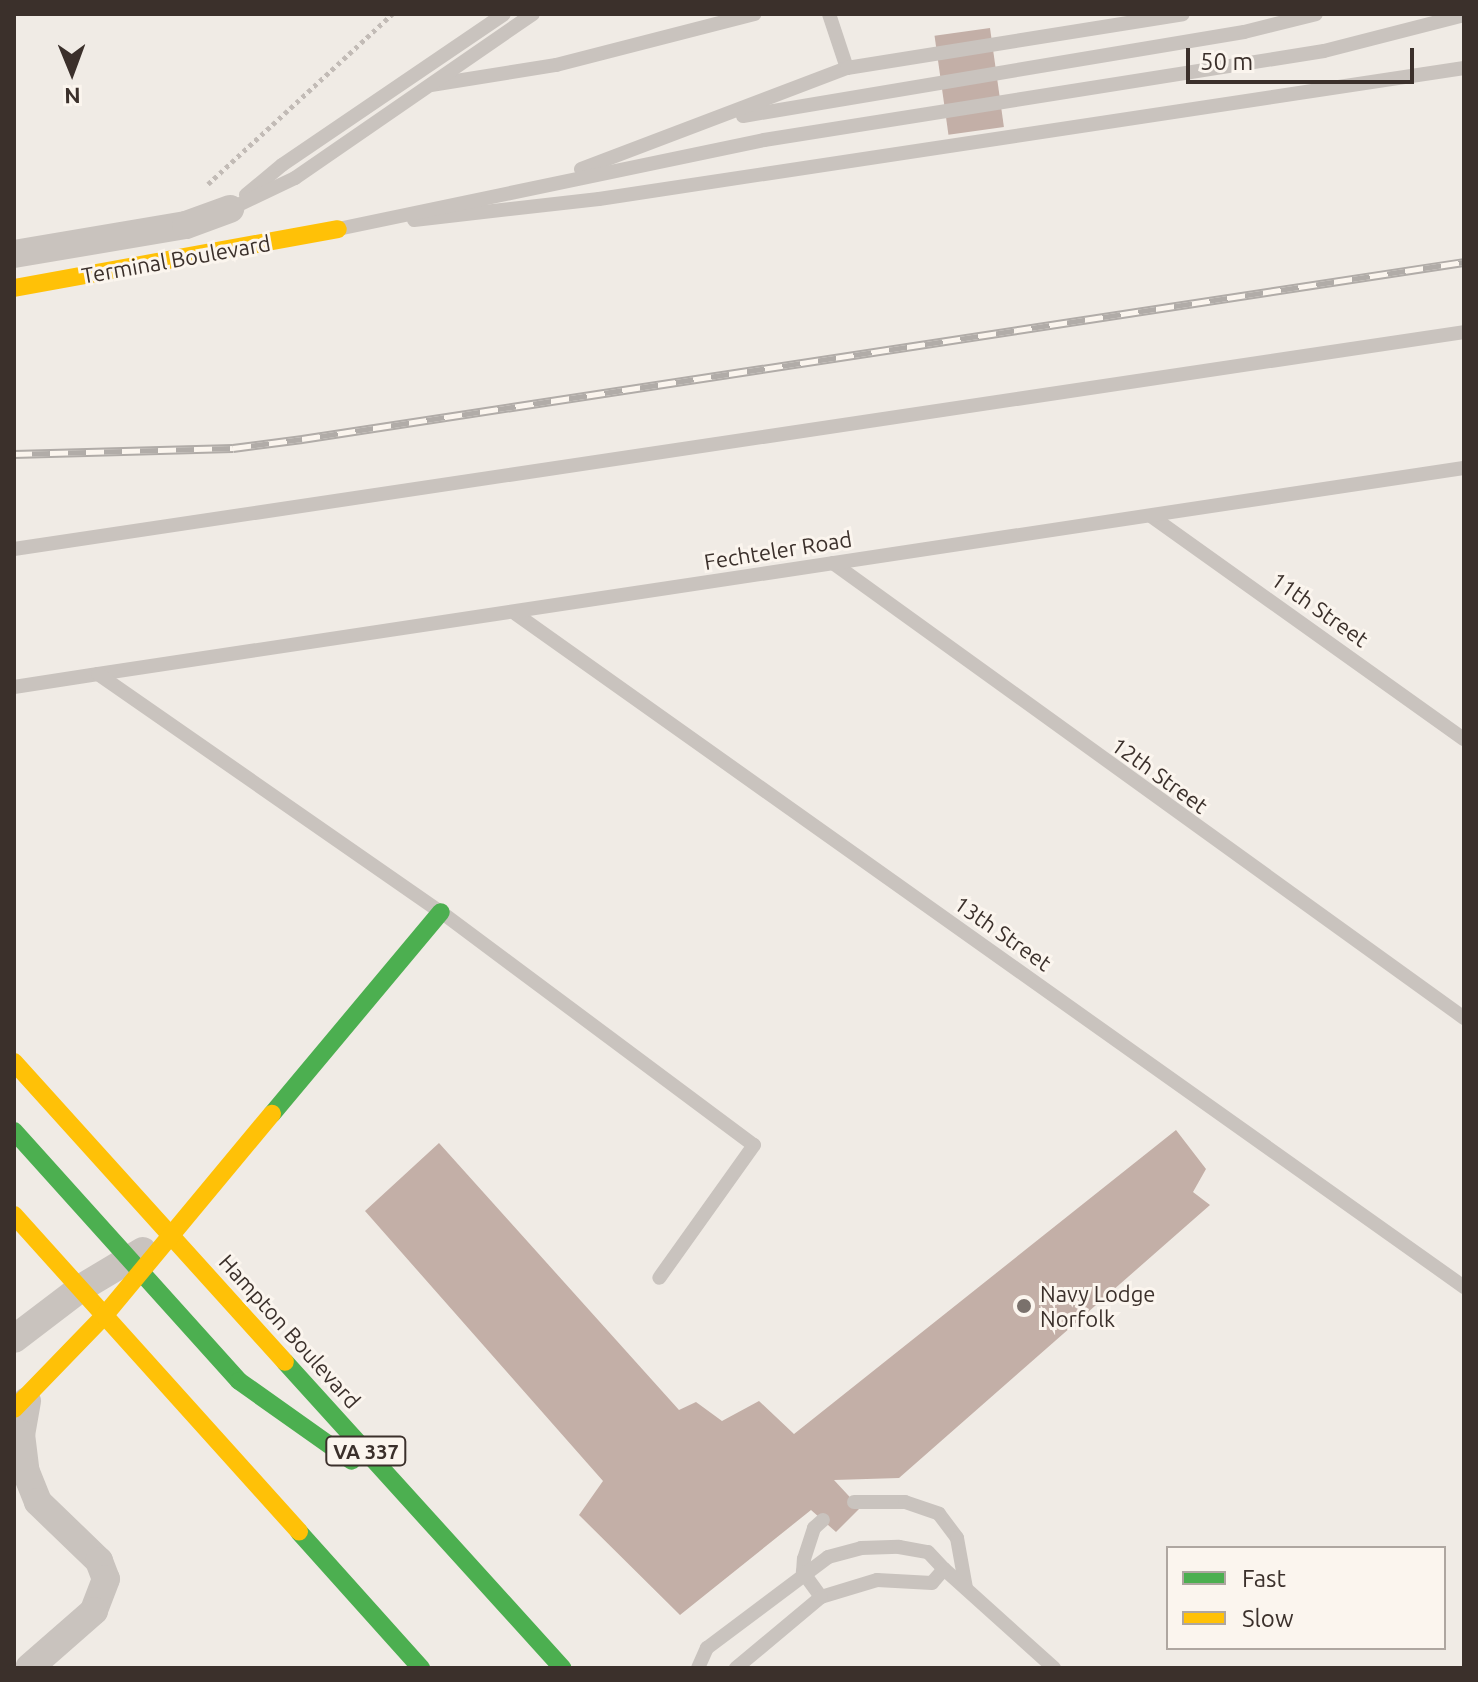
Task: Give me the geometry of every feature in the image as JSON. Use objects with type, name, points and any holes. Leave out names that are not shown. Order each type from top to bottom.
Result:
[{"type":"main road","name":"Terminal Boulevard","points":[[14,288],[338,229]]},
{"type":"main road","points":[[170,1234],[441,912]]},
{"type":"main road","name":"Hampton Boulevard","points":[[14,1062],[562,1668]]},
{"type":"main road","points":[[14,1131],[239,1381],[413,1503]]},
{"type":"main road","points":[[14,1215],[421,1668]]},
{"type":"main road","points":[[20,1405],[104,1316],[135,1266]]},
{"type":"street","name":"Terminal Boulevard","points":[[14,254],[186,225],[230,209]]},
{"type":"street","points":[[14,1339],[81,1288],[135,1266],[170,1234]]},
{"type":"street","points":[[20,1405],[26,1472],[38,1502],[99,1561],[106,1579],[94,1611],[29,1668]]},
{"type":"lane","points":[[230,209],[282,165],[504,14]]},
{"type":"lane","points":[[230,209],[295,178],[533,14]]},
{"type":"lane","points":[[426,86],[556,65],[755,14]]},
{"type":"lane","points":[[829,14],[847,68]]},
{"type":"lane","points":[[536,185],[847,68],[1183,14]]},
{"type":"lane","points":[[707,123],[867,92],[1244,32],[1316,14]]},
{"type":"lane","points":[[338,229],[536,185],[764,140],[1324,51],[1464,15]]},
{"type":"lane","points":[[338,229],[599,199],[1464,68]]},
{"type":"lane","points":[[14,549],[1464,332]]},
{"type":"lane","name":"Fechteler Road","points":[[14,687],[516,614],[1464,468]]},
{"type":"lane","name":"11th Street","points":[[1151,516],[1464,739]]},
{"type":"lane","name":"12th Street","points":[[833,563],[1464,1018]]},
{"type":"lane","name":"13th Street","points":[[516,614],[1464,1287]]},
{"type":"lane","points":[[98,674],[441,912],[754,1145],[659,1278]]},
{"type":"lane","points":[[854,1502],[905,1502],[939,1514],[957,1538],[966,1588]]},
{"type":"lane","points":[[821,1597],[803,1572],[814,1528],[823,1520]]},
{"type":"lane","points":[[698,1668],[707,1648],[803,1572],[828,1557],[861,1548],[899,1547],[928,1552],[1054,1668]]},
{"type":"lane","points":[[736,1668],[821,1597],[877,1580],[932,1583],[944,1569]]},
{"type":"path","points":[[205,187],[392,14]]},
{"type":"building","points":[[990,28],[1004,127],[948,135],[935,36]]},
{"type":"building","name":"Navy Lodge Norfolk","points":[[1176,1130],[1206,1169],[1193,1192],[1210,1205],[899,1478],[834,1480],[860,1508],[836,1532],[811,1510],[680,1615],[579,1515],[603,1481],[365,1211],[439,1143],[679,1410],[696,1402],[722,1421],[759,1401],[794,1434]]},
{"type":"railway","points":[[14,454],[233,448],[302,439],[1464,262]]},
{"type":"traffic: fast","points":[[272,1114],[441,912]]},
{"type":"traffic: fast","points":[[14,1131],[239,1381],[352,1461]]},
{"type":"traffic: fast","points":[[285,1362],[562,1668]]},
{"type":"traffic: fast","points":[[299,1532],[421,1668]]},
{"type":"traffic: slow","points":[[14,288],[338,229]]},
{"type":"traffic: slow","points":[[14,1062],[285,1362]]},
{"type":"traffic: slow","points":[[14,1409],[104,1316],[272,1114]]},
{"type":"traffic: slow","points":[[14,1215],[299,1532]]},
{"type":"place","name":"Navy Lodge Norfolk","points":[[1024,1306]]}]
